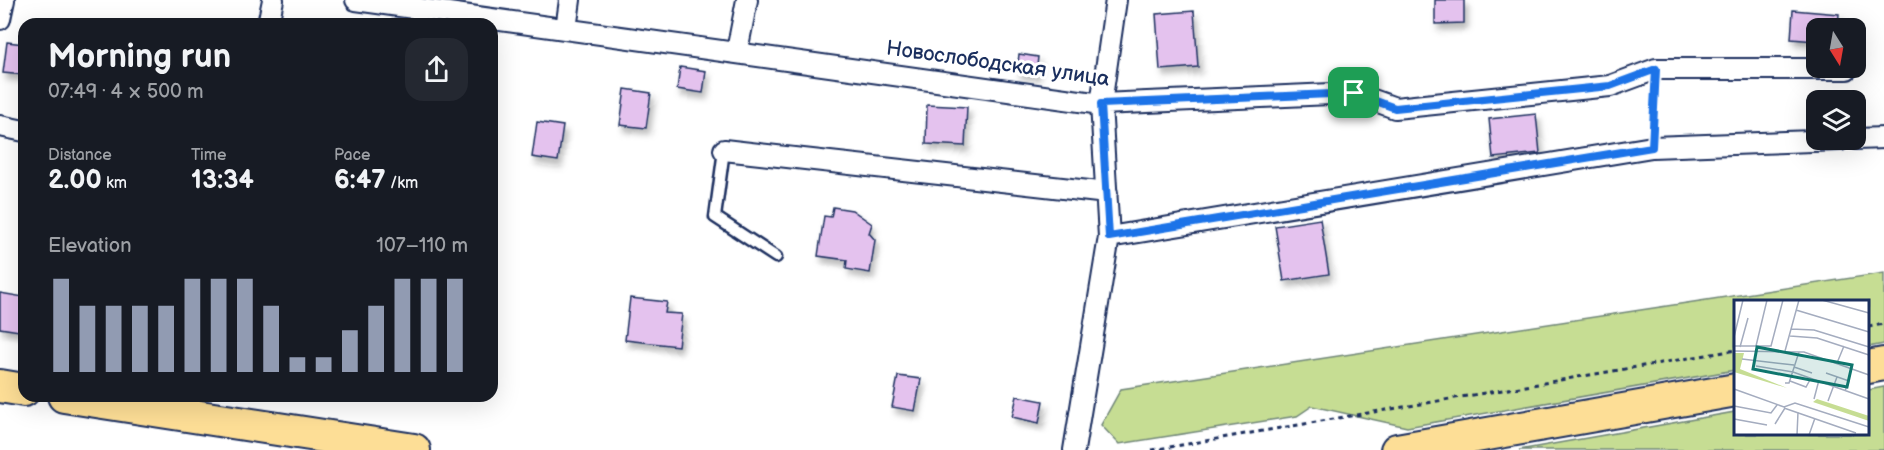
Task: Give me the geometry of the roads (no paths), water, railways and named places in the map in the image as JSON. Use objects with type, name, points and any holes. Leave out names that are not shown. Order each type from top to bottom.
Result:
[{"type":"main road","points":[[1869,367],[1884,364]]},
{"type":"main road","points":[[0,386],[18,389]]},
{"type":"main road","points":[[1396,450],[1734,390]]},
{"type":"main road","points":[[94,402],[281,440],[414,450]]},
{"type":"street","points":[[0,19],[4,0]]},
{"type":"street","points":[[269,18],[273,0]]},
{"type":"street","name":"Новослободская улица","points":[[356,0],[486,18]]},
{"type":"street","points":[[566,29],[570,0]]},
{"type":"street","points":[[737,51],[747,0]]},
{"type":"street","points":[[1074,450],[1109,237],[1101,104],[1116,0]]},
{"type":"street","name":"Новослободская улица","points":[[498,20],[737,51],[1101,104],[1354,93],[1395,108],[1610,86],[1656,69],[1806,69]]},
{"type":"street","points":[[0,126],[18,129]]},
{"type":"street","points":[[1866,139],[1884,138]]},
{"type":"street","points":[[1109,237],[1652,147],[1806,141]]},
{"type":"street","points":[[724,150],[1107,193]]},
{"type":"lane","points":[[724,150],[715,217],[776,257]]}]
